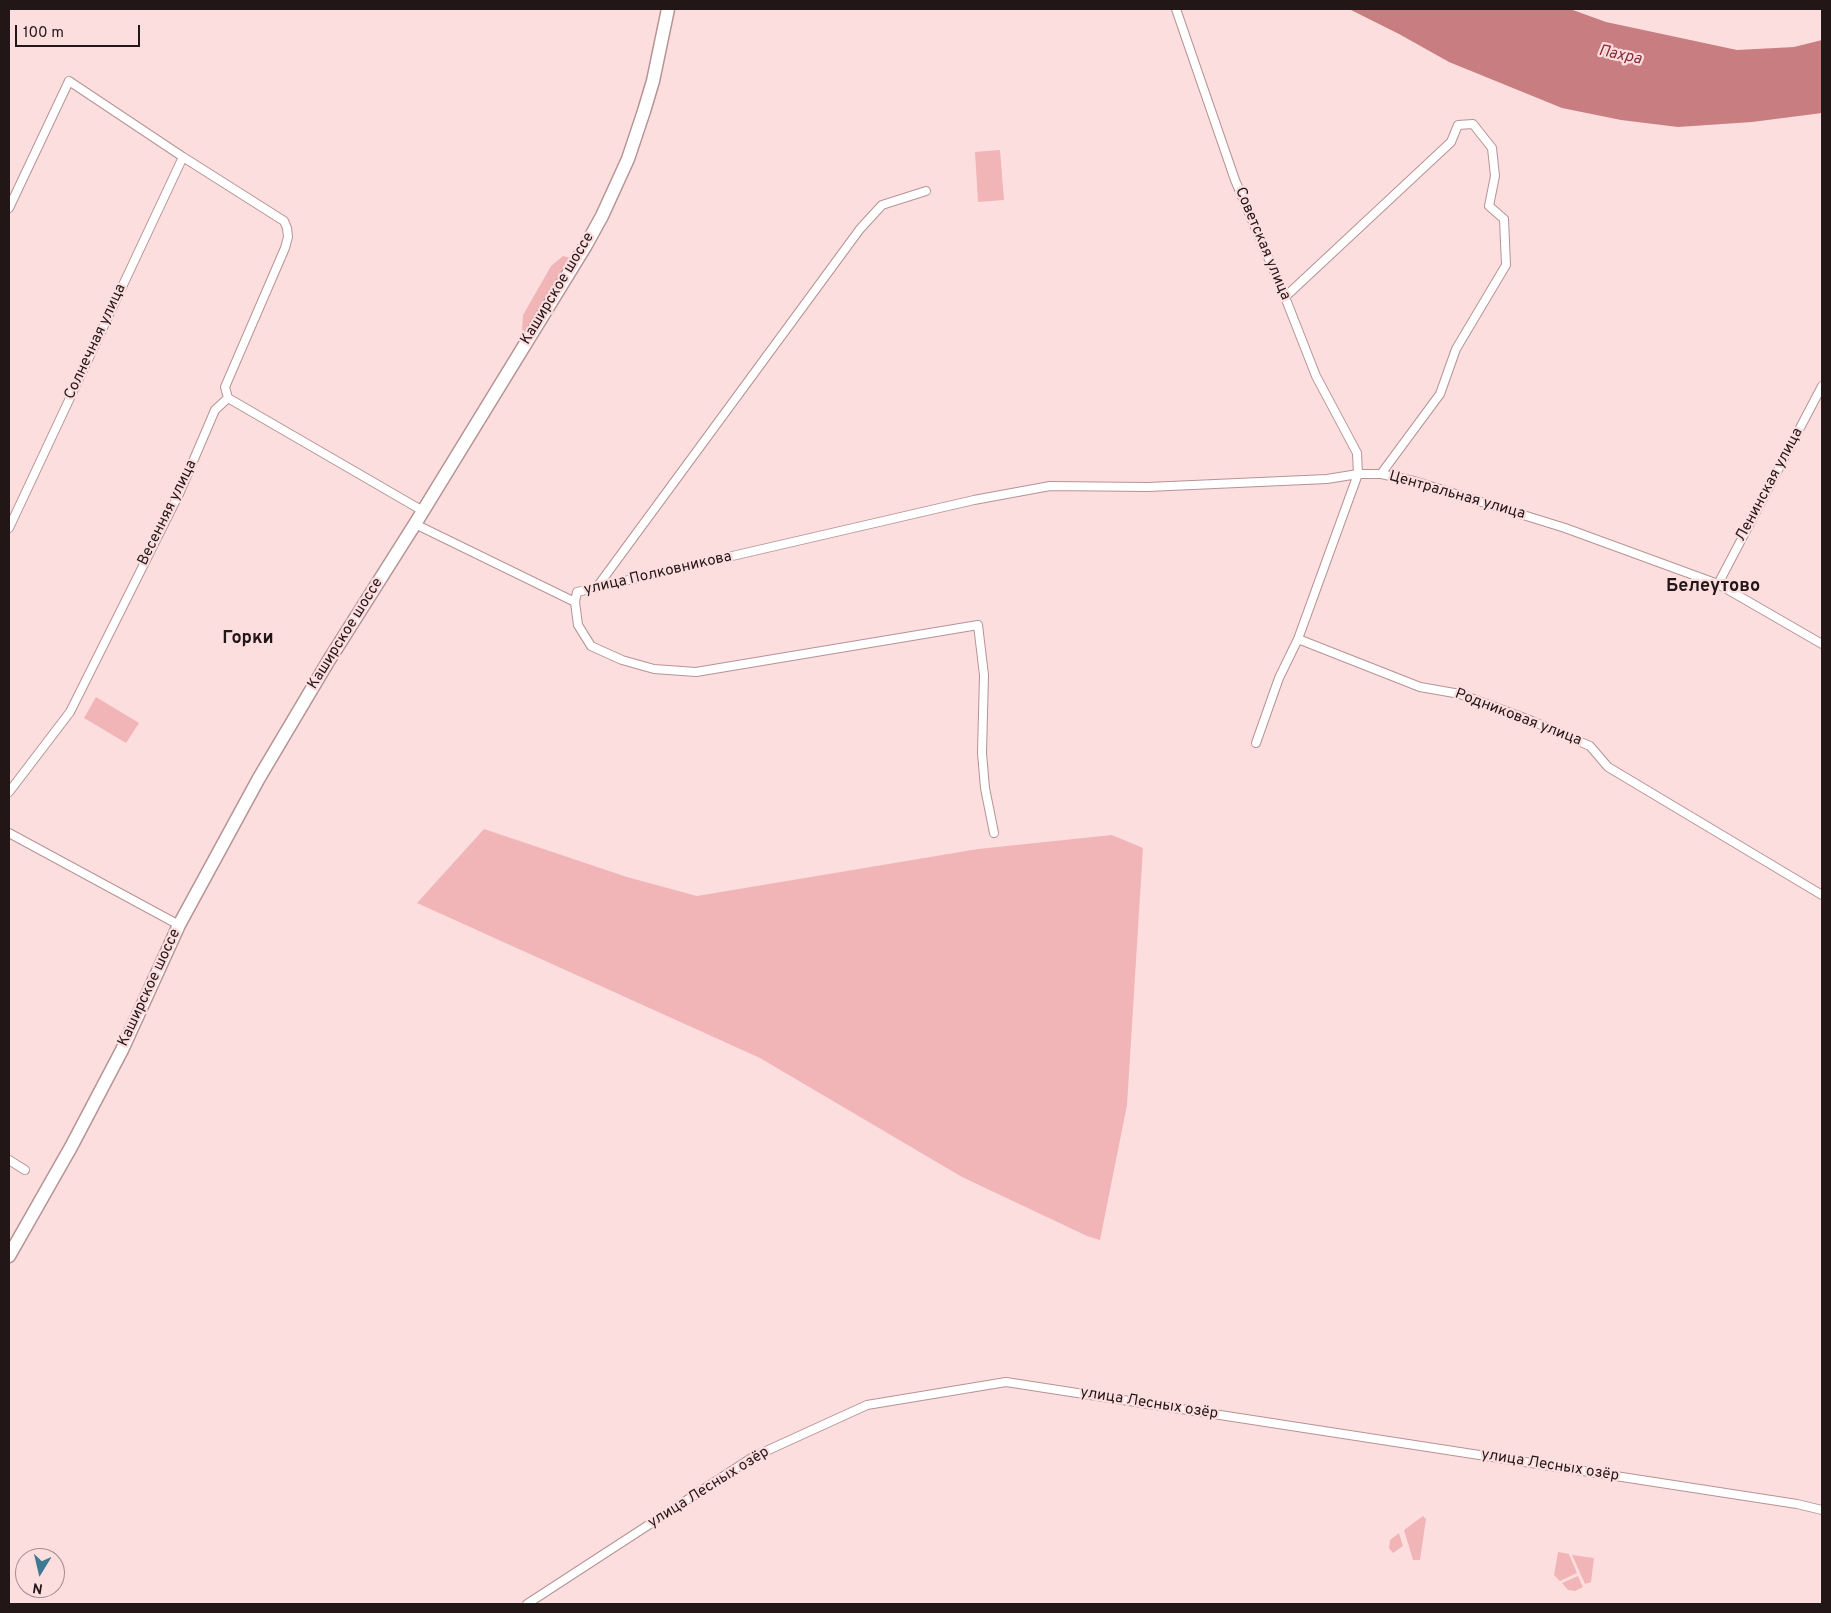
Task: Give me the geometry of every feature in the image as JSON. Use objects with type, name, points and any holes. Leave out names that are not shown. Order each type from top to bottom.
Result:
[{"type":"main road","name":"Каширское шоссе","points":[[9,1256],[71,1147],[122,1050],[179,925],[259,778],[329,660],[586,246],[609,202],[628,159],[653,81],[668,9]]},
{"type":"street","name":"Советская улица","points":[[1176,9],[1235,180],[1285,297],[1316,376],[1357,453],[1358,474]]},
{"type":"street","points":[[9,208],[69,81],[284,221],[288,237],[285,248],[225,387],[228,398],[423,511]]},
{"type":"street","points":[[1285,297],[1451,142],[1458,124],[1473,124],[1492,148],[1496,176],[1490,206],[1504,219],[1506,265],[1456,349],[1440,394],[1382,474]]},
{"type":"street","name":"Солнечная улица","points":[[9,528],[183,157]]},
{"type":"street","points":[[597,587],[860,230],[882,205],[926,191]]},
{"type":"street","name":"Ленинская улица","points":[[1718,584],[1822,386]]},
{"type":"street","name":"Весенняя улица","points":[[9,790],[70,712],[179,494],[215,410],[228,398]]},
{"type":"street","points":[[1256,743],[1279,678],[1298,639],[1358,474]]},
{"type":"street","name":"Центральная улица","points":[[1006,494],[1050,486],[1158,487],[1327,479],[1358,474],[1382,474],[1414,481],[1565,528],[1718,584],[1822,644]]},
{"type":"street","name":"улица Полковникова","points":[[994,833],[985,788],[982,753],[984,675],[978,625],[696,672],[654,669],[622,660],[591,646],[578,625],[575,602],[577,592],[1006,494]]},
{"type":"street","points":[[415,524],[575,602]]},
{"type":"street","name":"Родниковая улица","points":[[1298,639],[1420,687],[1460,694],[1532,721],[1590,746],[1608,768],[1822,895]]},
{"type":"street","points":[[9,833],[179,925]]},
{"type":"street","points":[[9,1160],[25,1170]]},
{"type":"street","name":"улица Лесных озёр","points":[[527,1604],[754,1457],[867,1405],[1006,1382],[1778,1501],[1822,1510]]},
{"type":"shaded area","points":[[1000,150],[1004,200],[978,202],[975,152]]},
{"type":"shaded area","points":[[563,256],[571,258],[525,333],[522,330],[523,315],[551,266]]},
{"type":"shaded area","points":[[96,697],[139,723],[126,743],[84,718]]},
{"type":"shaded area","points":[[484,829],[627,877],[697,896],[978,849],[1112,835],[1143,848],[1127,1105],[1100,1240],[1087,1236],[962,1177],[760,1058],[417,903]]},
{"type":"shaded area","points":[[1423,1516],[1426,1519],[1420,1560],[1413,1560],[1404,1530]]},
{"type":"shaded area","points":[[1399,1533],[1403,1546],[1393,1553],[1389,1548],[1390,1540]]},
{"type":"shaded area","points":[[1558,1552],[1569,1554],[1577,1573],[1560,1581],[1554,1575]]},
{"type":"shaded area","points":[[1572,1555],[1594,1558],[1591,1582],[1585,1584]]},
{"type":"shaded area","points":[[1578,1576],[1583,1587],[1575,1591],[1568,1590],[1562,1583]]},
{"type":"water","name":"Пахра","points":[[1349,9],[1570,9],[1606,22],[1737,50],[1794,47],[1822,40],[1822,113],[1752,122],[1678,127],[1621,120],[1562,108],[1449,62]]},
{"type":"district","name":"Белеутово","points":[[1713,587]]},
{"type":"district","name":"Горки","points":[[248,639]]}]
